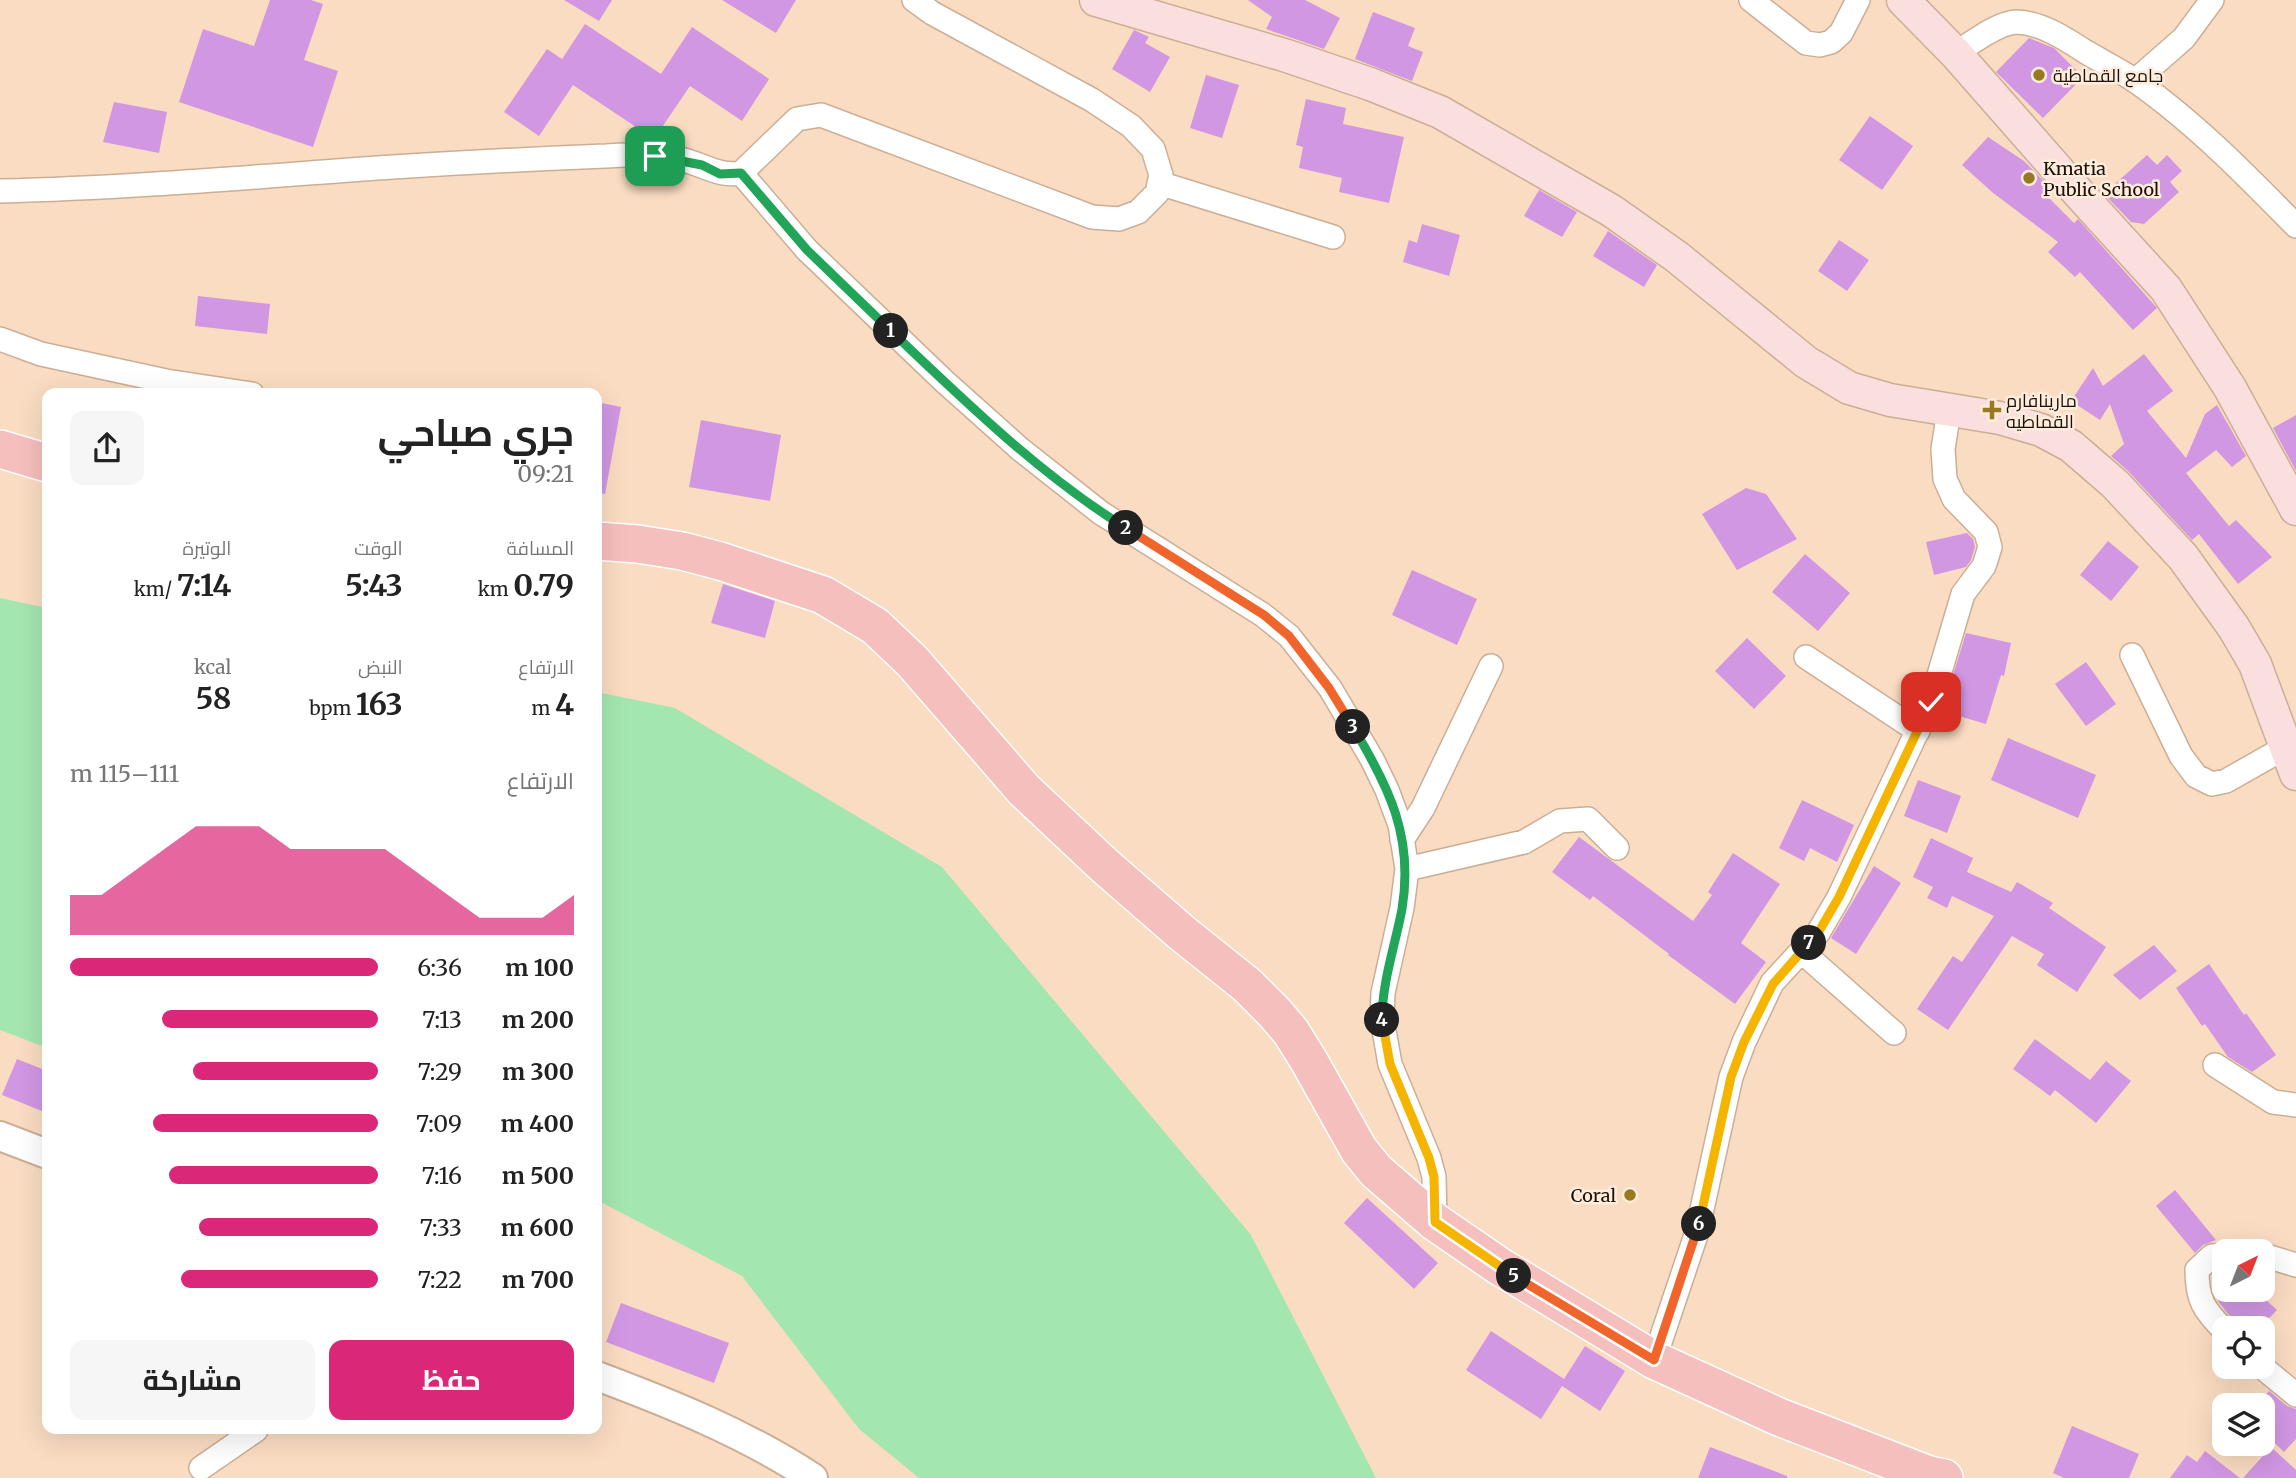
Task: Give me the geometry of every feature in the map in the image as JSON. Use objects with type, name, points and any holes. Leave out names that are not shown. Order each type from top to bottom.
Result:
[{"type":"main road","points":[[1096,0],[1284,55],[1370,84],[1440,112],[1612,211],[1677,257],[1806,362],[1849,388],[1890,401],[2000,418],[2041,430],[2071,446],[2115,484],[2183,557],[2234,628],[2255,664],[2291,760]]},
{"type":"main road","points":[[1903,0],[1956,54],[2166,289],[2230,388],[2296,509]]},
{"type":"main road","points":[[0,449],[42,462]]},
{"type":"main road","points":[[602,541],[682,551],[720,562],[823,595],[875,626],[931,681],[1024,790],[1115,874],[1247,985],[1275,1013],[1303,1052],[1359,1150],[1376,1171],[1435,1222],[1499,1266],[1654,1360],[1767,1412],[1933,1477]]},
{"type":"street","points":[[0,191],[163,184],[377,168],[618,155],[680,159],[702,165],[720,174],[741,173],[797,119],[821,115],[1092,217],[1119,219],[1138,212],[1157,193],[1161,175],[1153,149],[1131,126],[1092,100],[932,13],[914,0]]},
{"type":"street","points":[[1751,0],[1806,43],[1820,45],[1831,42],[1841,33],[1858,0]]},
{"type":"street","points":[[2136,81],[2184,38],[2212,0]]},
{"type":"street","points":[[1956,54],[1979,38],[2015,22],[2035,25],[2065,39],[2136,81],[2178,114],[2296,226]]},
{"type":"street","points":[[741,173],[807,250],[945,382],[1020,449],[1101,513],[1264,615],[1289,636],[1329,688],[1372,759],[1400,825],[1407,869],[1402,908],[1383,993],[1382,1019],[1390,1064],[1429,1158],[1434,1177],[1435,1222]]},
{"type":"street","points":[[1159,183],[1333,237]]},
{"type":"street","points":[[0,339],[54,357],[212,388]]},
{"type":"street","points":[[1654,1360],[1697,1231],[1731,1077],[1744,1042],[1773,984],[1818,933],[1839,897],[1931,702],[1963,594],[1984,566],[1990,547],[1986,532],[1954,499],[1945,479],[1943,449],[1949,411]]},
{"type":"street","points":[[2132,655],[2182,756],[2196,776],[2212,784],[2291,760]]},
{"type":"street","points":[[1806,657],[1918,731]]},
{"type":"street","points":[[1402,840],[1423,808],[1490,666]]},
{"type":"street","points":[[1407,869],[1524,842],[1560,821],[1588,819],[1617,848]]},
{"type":"street","points":[[1801,951],[1894,1033]]},
{"type":"street","points":[[2215,1065],[2273,1102],[2296,1105]]},
{"type":"street","points":[[0,1136],[42,1152]]},
{"type":"street","points":[[2212,1256],[2197,1270],[2197,1292],[2212,1316]]},
{"type":"street","points":[[2275,1259],[2296,1265]]},
{"type":"street","points":[[602,1378],[704,1418],[794,1465],[813,1478]]},
{"type":"street","points":[[2275,1378],[2296,1395]]},
{"type":"street","points":[[201,1468],[250,1434]]},
{"type":"green space","points":[[0,598],[42,607],[42,1046],[0,1030]]},
{"type":"green space","points":[[602,693],[675,708],[942,867],[1251,1235],[1376,1478],[919,1478],[859,1429],[742,1276],[602,1203]]},
{"type":"building","points":[[270,0],[311,0],[323,4],[304,60],[338,71],[313,147],[179,102],[203,29],[254,46]]},
{"type":"building","points":[[564,0],[612,0],[599,21]]},
{"type":"building","points":[[722,0],[796,0],[776,33]]},
{"type":"building","points":[[1248,0],[1305,0],[1340,18],[1324,49],[1266,29],[1272,17]]},
{"type":"building","points":[[1373,12],[1415,28],[1408,46],[1423,52],[1412,81],[1355,59]]},
{"type":"building","points":[[585,24],[661,74],[692,27],[769,79],[742,121],[690,86],[654,139],[573,85],[539,136],[504,112],[547,49],[562,59]]},
{"type":"building","points":[[1134,30],[1149,37],[1145,43],[1170,57],[1150,92],[1112,69]]},
{"type":"building","name":"جامع القماطية","points":[[2029,38],[2054,48],[2083,77],[2043,118],[1996,72]]},
{"type":"building","points":[[1206,75],[1239,85],[1222,138],[1190,128]]},
{"type":"building","points":[[1306,99],[1346,108],[1343,124],[1404,137],[1389,203],[1339,192],[1342,178],[1299,168],[1303,147],[1296,145]]},
{"type":"building","points":[[114,102],[167,112],[159,153],[103,142]]},
{"type":"building","points":[[1870,116],[1913,146],[1882,190],[1839,160]]},
{"type":"building","points":[[1988,137],[2033,170],[2050,188],[2045,194],[2074,223],[2078,219],[2157,308],[2133,330],[2080,272],[2075,277],[2048,252],[2058,242],[1992,192],[1962,165]]},
{"type":"building","points":[[2147,155],[2157,165],[2167,155],[2182,171],[2170,182],[2179,192],[2144,224],[2131,222],[2104,194]]},
{"type":"building","points":[[1539,190],[1577,212],[1562,237],[1524,216]]},
{"type":"building","points":[[1422,224],[1460,235],[1449,276],[1403,262],[1409,240],[1417,243]]},
{"type":"building","points":[[1608,231],[1657,265],[1644,287],[1593,256]]},
{"type":"building","points":[[1839,240],[1869,260],[1847,291],[1818,271]]},
{"type":"building","points":[[198,296],[270,304],[267,334],[195,326]]},
{"type":"building","points":[[2144,354],[2173,391],[2147,411],[2186,458],[2205,414],[2217,405],[2246,456],[2232,467],[2216,450],[2186,473],[2229,526],[2236,520],[2272,557],[2238,584],[2199,534],[2192,540],[2111,456],[2124,444],[2110,404],[2100,420],[2071,401],[2093,368],[2103,386]]},
{"type":"building","points":[[602,403],[621,407],[605,494],[602,494]]},
{"type":"building","points":[[2296,415],[2296,471],[2273,428]]},
{"type":"building","points":[[701,420],[781,435],[770,501],[689,487]]},
{"type":"building","points":[[1746,488],[1766,494],[1797,539],[1737,570],[1702,514]]},
{"type":"building","points":[[1967,533],[1973,539],[1975,547],[1966,567],[1934,575],[1926,542]]},
{"type":"building","points":[[2108,541],[2139,567],[2111,601],[2080,575]]},
{"type":"building","points":[[1805,554],[1850,593],[1818,631],[1772,592]]},
{"type":"building","points":[[1412,570],[1477,599],[1457,645],[1392,615]]},
{"type":"building","points":[[723,584],[775,601],[765,638],[711,623]]},
{"type":"building","points":[[1966,633],[2011,643],[2004,676],[2001,675],[1986,724],[1942,711]]},
{"type":"building","points":[[1747,638],[1786,676],[1754,709],[1715,671]]},
{"type":"building","points":[[2086,662],[2116,704],[2086,726],[2055,684]]},
{"type":"building","points":[[2008,738],[2096,775],[2078,818],[1991,780]]},
{"type":"building","points":[[1918,780],[1961,796],[1947,833],[1904,816]]},
{"type":"building","points":[[1802,800],[1854,825],[1837,862],[1810,848],[1804,861],[1779,848]]},
{"type":"building","points":[[1579,837],[1693,921],[1712,895],[1708,892],[1733,853],[1780,884],[1741,943],[1766,962],[1735,1004],[1593,896],[1590,900],[1552,872]]},
{"type":"building","points":[[1931,838],[1973,858],[1967,872],[2011,892],[2017,882],[2053,903],[2049,908],[2106,947],[2077,992],[2037,965],[2044,954],[2012,936],[1948,1030],[1917,1009],[1953,956],[1962,962],[1994,916],[1952,896],[1947,908],[1927,898],[1933,887],[1913,877]]},
{"type":"building","points":[[1874,866],[1901,883],[1856,954],[1831,938]]},
{"type":"building","points":[[2154,945],[2177,971],[2140,1000],[2113,975]]},
{"type":"building","points":[[2209,964],[2276,1055],[2252,1072],[2228,1057],[2205,1024],[2202,1026],[2176,988]]},
{"type":"building","points":[[2035,1039],[2090,1080],[2106,1061],[2131,1081],[2096,1123],[2055,1090],[2050,1096],[2013,1069]]},
{"type":"building","points":[[17,1059],[42,1069],[42,1111],[2,1095]]},
{"type":"building","points":[[2175,1190],[2215,1239],[2195,1253],[2156,1206]]},
{"type":"building","points":[[1367,1198],[1438,1263],[1414,1289],[1344,1223]]},
{"type":"building","points":[[2219,1302],[2268,1302],[2277,1310],[2271,1316],[2230,1316]]},
{"type":"building","points":[[621,1303],[729,1343],[714,1383],[606,1342]]},
{"type":"building","points":[[1491,1331],[1564,1379],[1585,1346],[1625,1371],[1600,1411],[1562,1386],[1541,1419],[1466,1370]]},
{"type":"building","points":[[2275,1396],[2287,1406],[2296,1409],[2296,1439],[2284,1452],[2275,1443]]},
{"type":"building","points":[[2072,1426],[2139,1454],[2129,1478],[2064,1478],[2053,1473]]},
{"type":"building","points":[[1710,1447],[1787,1476],[1787,1478],[1698,1478]]},
{"type":"building","points":[[2205,1451],[2240,1478],[2170,1478],[2187,1455],[2197,1462]]},
{"type":"building","points":[[2275,1451],[2296,1470],[2296,1478],[2243,1478],[2263,1456],[2275,1456]]},
{"type":"place","name":"جامع القماطية","points":[[2039,75]]},
{"type":"place","name":"Kmatia Public School","points":[[2029,178]]},
{"type":"place","name":"مارينافارم القماطيه","points":[[1992,410]]},
{"type":"place","name":"Coral","points":[[1630,1195]]},
{"type":"route","points":[[655,156],[702,165],[720,174],[741,173],[807,250],[945,382],[1020,449],[1101,513],[1264,615],[1289,636],[1308,658],[1372,759],[1400,825],[1407,869],[1402,908],[1383,993],[1382,1019],[1390,1064],[1429,1158],[1434,1177],[1435,1222],[1546,1296],[1654,1360],[1697,1231],[1731,1077],[1744,1042],[1773,984],[1818,933],[1839,897],[1931,702]]}]
